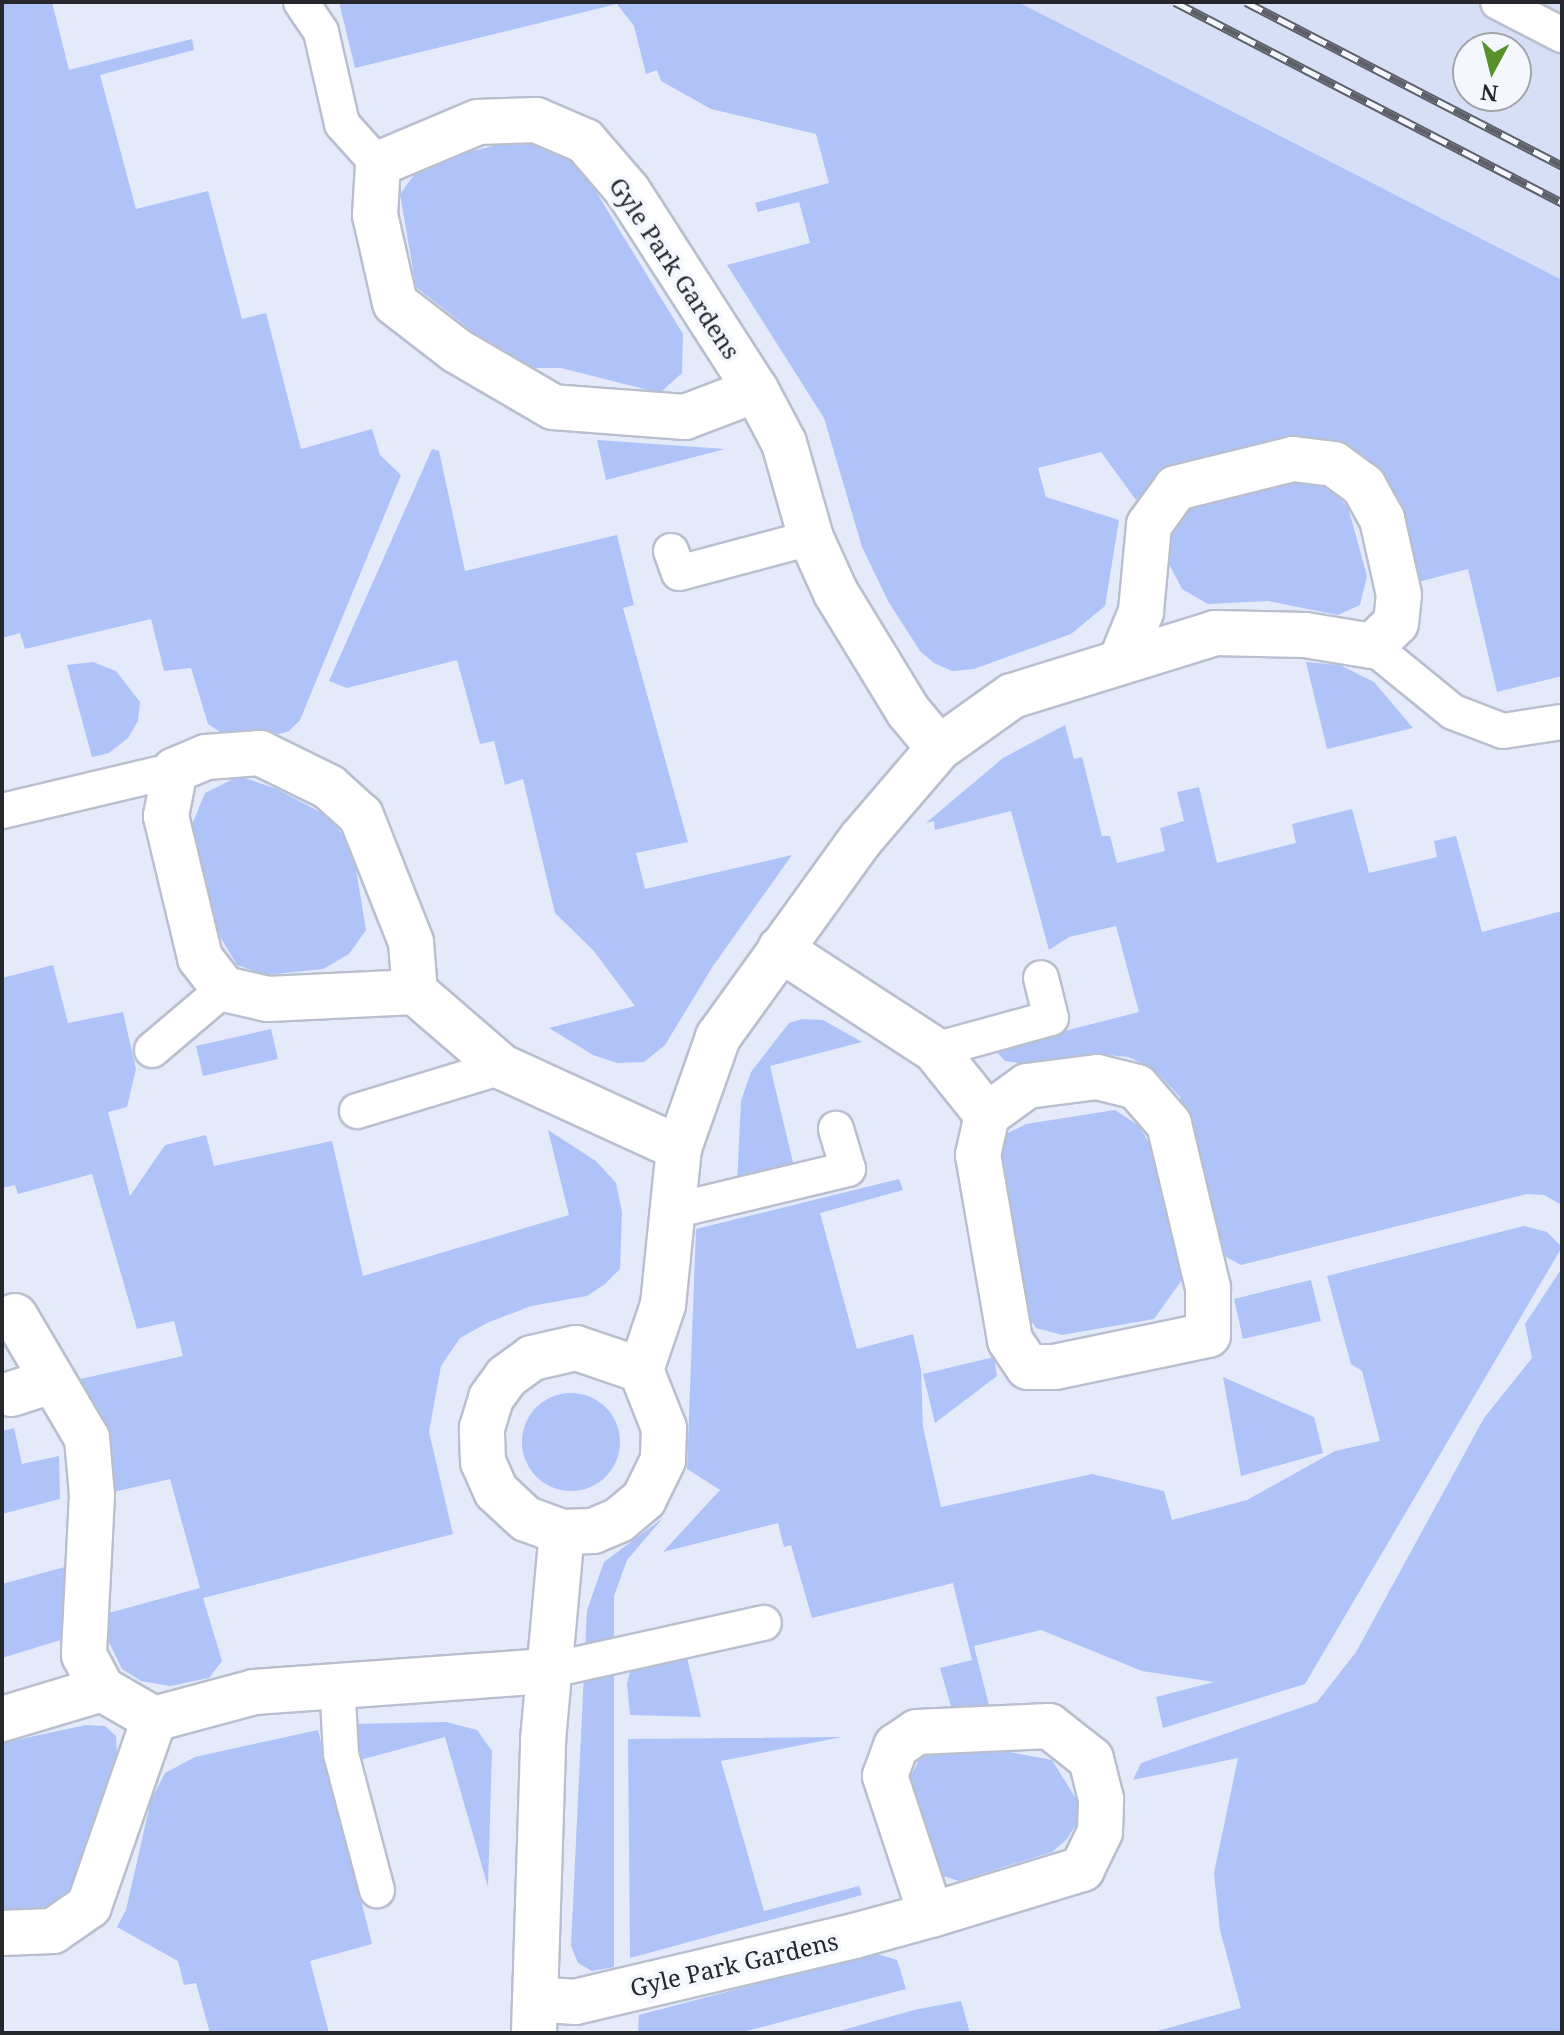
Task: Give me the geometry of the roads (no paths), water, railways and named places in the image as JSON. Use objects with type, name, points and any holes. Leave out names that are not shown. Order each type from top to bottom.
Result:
[{"type":"street","name":"Gyle Park Gardens","points":[[756,390],[685,417],[553,407],[457,351],[395,303],[375,215],[378,164],[478,122],[536,120],[585,141],[628,191],[756,390],[784,443],[811,538],[836,593],[908,711],[939,748]]},
{"type":"street","points":[[641,1370],[576,1348],[532,1358],[506,1377],[491,1398],[482,1428],[483,1450],[496,1491],[526,1519],[562,1532],[593,1531],[619,1520],[644,1499],[657,1473],[664,1428],[641,1370],[663,1305],[679,1148],[718,1037],[861,839],[939,748],[1012,696],[1122,658],[1215,633],[1305,635],[1372,646],[1396,623],[1399,595],[1382,519],[1364,486],[1334,464],[1293,459],[1176,488],[1149,525],[1141,612],[1122,658]]},
{"type":"street","points":[[415,992],[411,942],[361,816],[329,787],[260,753],[206,757],[175,770],[166,816],[200,958],[224,989],[268,999],[415,992],[502,1067],[679,1148]]},
{"type":"street","points":[[780,949],[935,1050],[987,1115]]},
{"type":"street","points":[[1097,1077],[1137,1087],[1169,1124],[1208,1288],[1208,1335],[1055,1367],[1028,1367],[1010,1340],[978,1155],[987,1115],[1027,1086],[1097,1077]]},
{"type":"street","points":[[15,1316],[87,1438],[92,1495],[84,1655],[102,1689],[154,1719],[254,1692],[337,1682],[547,1671]]},
{"type":"street","points":[[11,1394],[52,1381]]},
{"type":"street","name":"Gyle Park Gardens","points":[[562,1532],[547,1671],[534,2016],[575,2002],[931,1915],[1082,1869],[1100,1832],[1101,1799],[1091,1759],[1049,1726],[917,1732],[896,1746],[885,1776],[931,1915]]},
{"type":"street","points":[[2,1719],[102,1689]]},
{"type":"street","points":[[2,1933],[53,1931],[89,1906],[154,1719]]},
{"type":"lane","points":[[301,2],[321,32],[342,124],[378,164]]},
{"type":"lane","points":[[1498,2],[1562,35]]},
{"type":"lane","points":[[671,551],[679,573],[811,538]]},
{"type":"lane","points":[[1372,646],[1453,712],[1503,731],[1562,722]]},
{"type":"lane","points":[[2,811],[175,770]]},
{"type":"lane","points":[[935,1050],[1051,1018],[1041,978]]},
{"type":"lane","points":[[152,1050],[224,989]]},
{"type":"lane","points":[[357,1111],[502,1067]]},
{"type":"lane","points":[[673,1211],[848,1169],[836,1129]]},
{"type":"lane","points":[[547,1671],[764,1623]]},
{"type":"lane","points":[[337,1682],[341,1754],[377,1890]]},
{"type":"railway","points":[[1175,2],[1562,203]]},
{"type":"railway","points":[[1246,2],[1562,166]]}]
